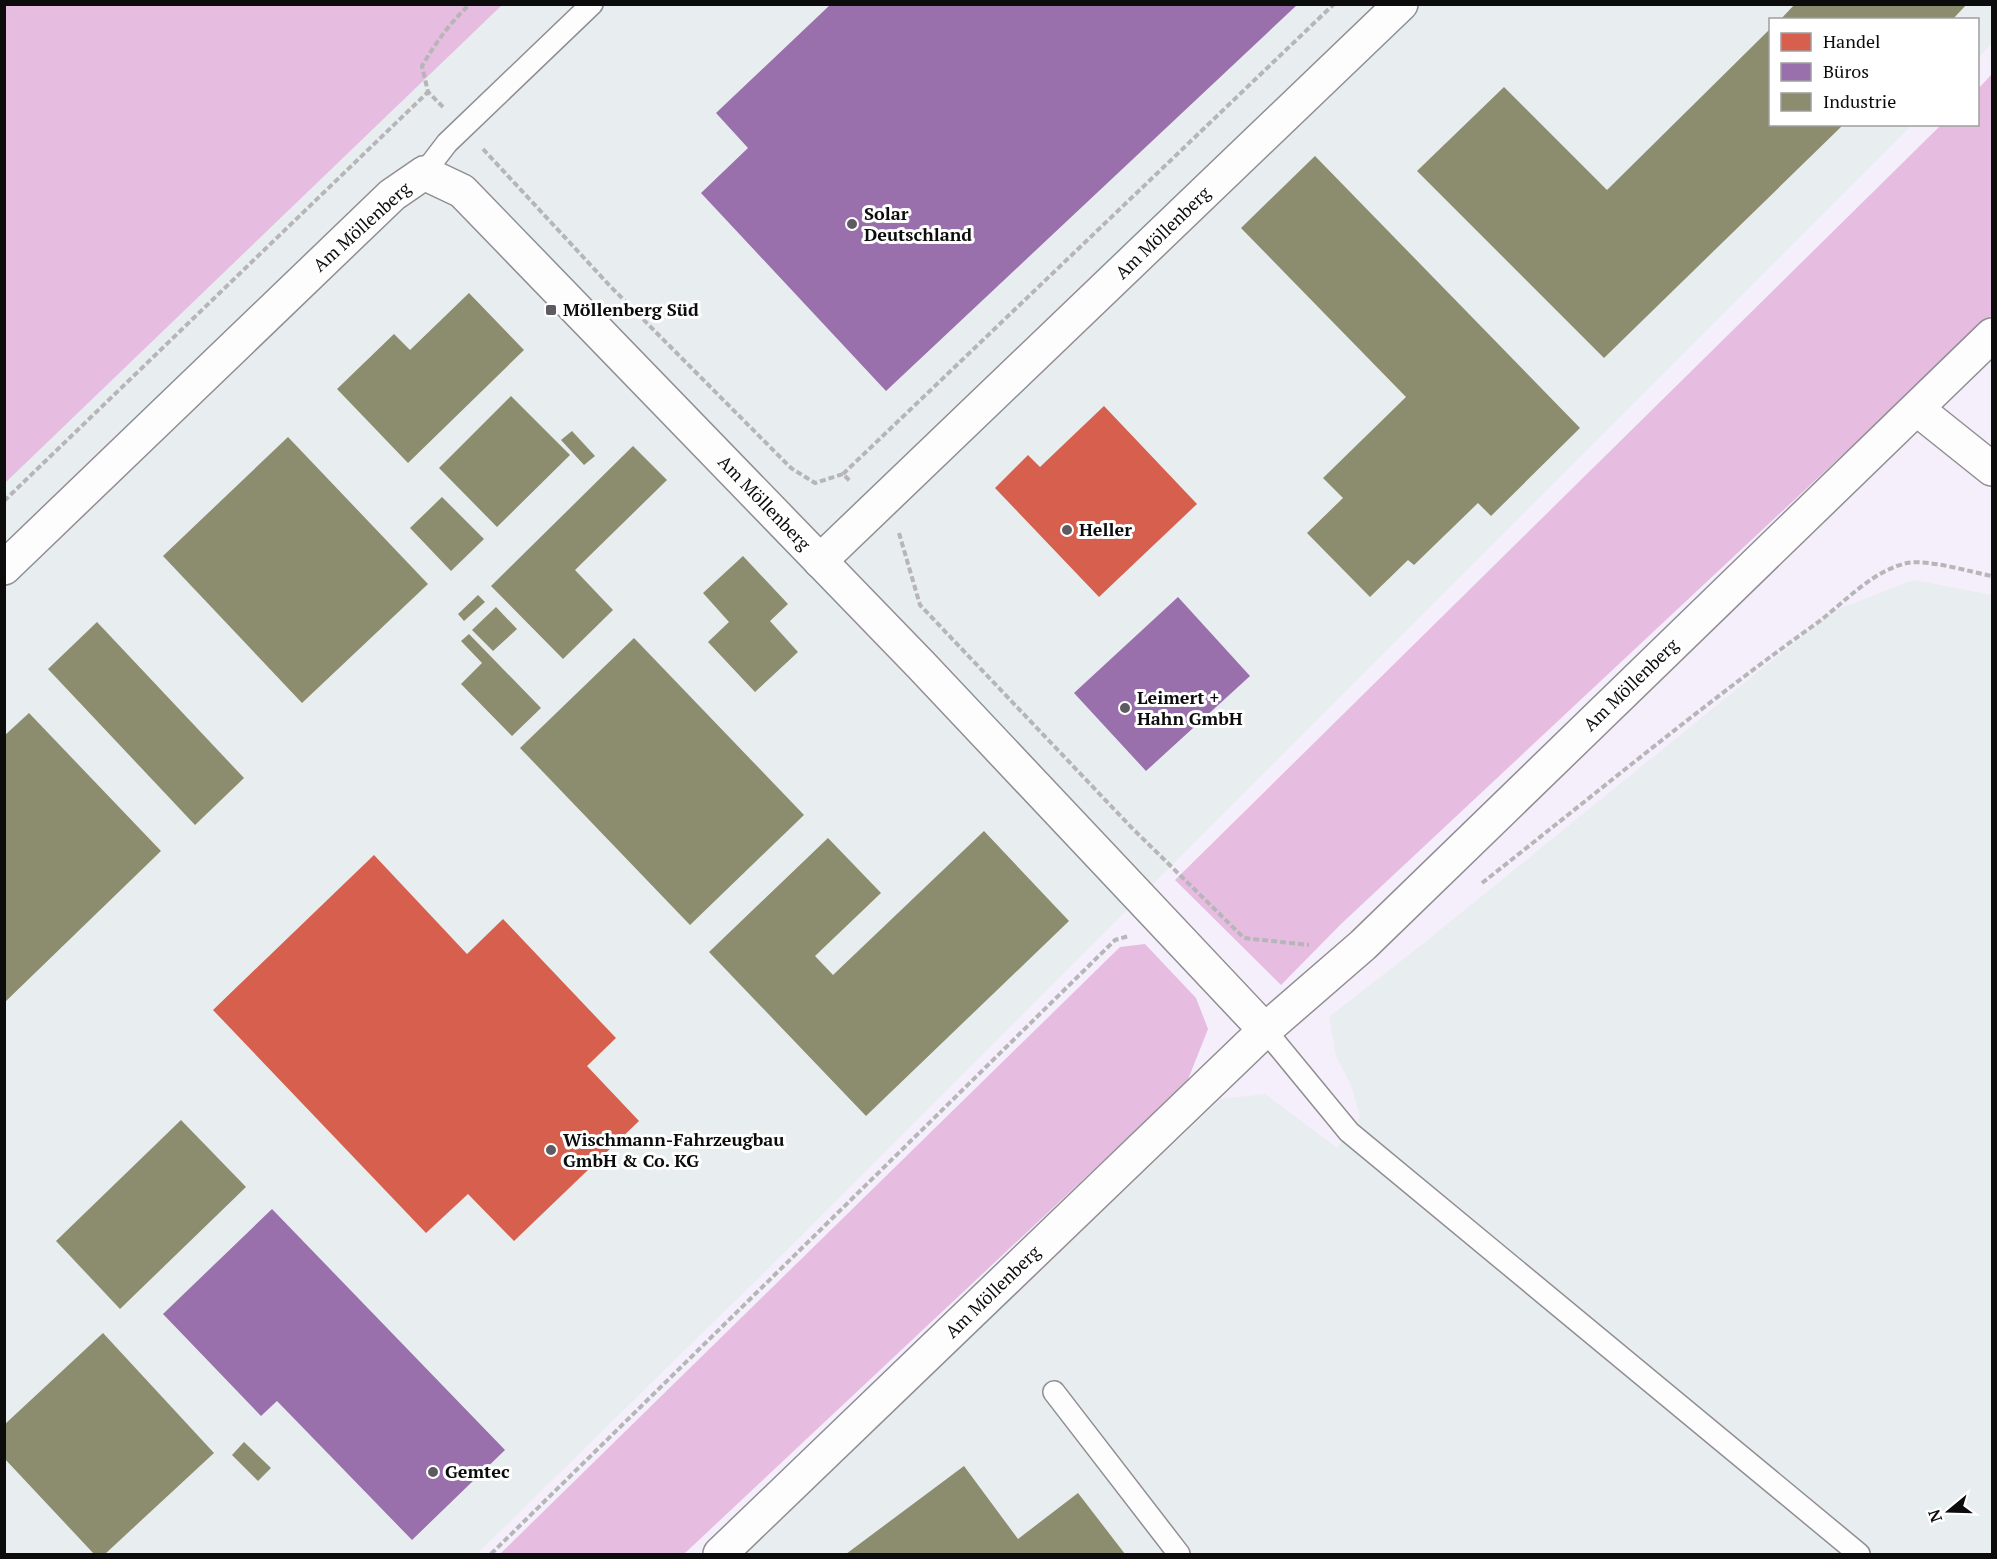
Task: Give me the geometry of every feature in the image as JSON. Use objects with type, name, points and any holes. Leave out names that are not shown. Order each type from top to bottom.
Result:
[{"type":"street","name":"Am Möllenberg","points":[[820,561],[1401,4]]},
{"type":"street","name":"Am Möllenberg","points":[[4,568],[392,195],[424,173],[462,191],[1010,758],[1265,1030]]},
{"type":"street","name":"Am Möllenberg","points":[[720,1554],[1265,1030],[1362,945],[1992,335]]},
{"type":"street","points":[[1917,409],[1992,469]]},
{"type":"lane","points":[[424,173],[447,143],[592,4]]},
{"type":"lane","points":[[1265,1030],[1349,1132],[1859,1554]]},
{"type":"lane","points":[[1054,1392],[1179,1554]]},
{"type":"path","points":[[470,4],[451,23],[422,66],[428,92],[610,286],[791,468],[815,483],[843,474],[1334,4]]},
{"type":"path","points":[[4,501],[428,92]]},
{"type":"path","points":[[843,474],[877,507],[899,533],[920,605],[1131,827],[1244,938],[1298,945],[1362,945]]},
{"type":"path","points":[[1473,890],[1773,654],[1882,572],[1909,563],[1942,565],[1992,576]]},
{"type":"path","points":[[491,1554],[1115,940],[1143,933],[1160,920]]},
{"type":"shaded area","points":[[5,4],[502,4],[502,5],[5,483]]},
{"type":"shaded area","points":[[502,5],[1992,5],[1992,43],[1979,57],[1979,18],[1769,18],[1769,126],[1911,126],[791,1246],[477,1554],[5,1554],[5,483]]},
{"type":"shaded area","points":[[1992,74],[1992,315],[1340,925],[1281,985],[1175,880],[1940,126],[1979,126],[1979,88]]},
{"type":"shaded area","points":[[1914,580],[1992,595],[1992,1554],[741,1554],[1221,1099],[1265,1094],[1337,1148],[1360,1117],[1351,1085],[1336,1056],[1329,1017],[1419,947],[1833,611]]},
{"type":"shaded area","points":[[1145,944],[1196,998],[1208,1029],[1187,1082],[684,1554],[500,1554],[1120,947]]},
{"type":"building: Handel","points":[[1104,406],[1197,504],[1099,597],[995,488],[1028,455],[1040,467]]},
{"type":"building: Handel","points":[[374,855],[467,954],[503,919],[616,1038],[587,1066],[639,1121],[514,1241],[468,1194],[426,1233],[213,1010]]},
{"type":"building: Büros","points":[[831,4],[1298,4],[886,391],[701,193],[748,148],[716,113]]},
{"type":"building: Büros","points":[[1178,597],[1250,676],[1146,771],[1074,693]]},
{"type":"building: Büros","points":[[272,1209],[505,1450],[412,1540],[277,1401],[261,1416],[163,1314]]},
{"type":"building: Industrie","points":[[1795,4],[1967,4],[1954,18],[1782,18]]},
{"type":"building: Industrie","points":[[1769,30],[1769,126],[1842,126],[1604,358],[1417,171],[1504,87],[1607,190]]},
{"type":"building: Industrie","points":[[1315,156],[1580,428],[1491,516],[1478,503],[1414,565],[1408,560],[1370,597],[1307,533],[1343,498],[1323,478],[1406,397],[1241,228]]},
{"type":"building: Industrie","points":[[469,293],[524,350],[408,463],[337,389],[394,334],[410,350]]},
{"type":"building: Industrie","points":[[511,396],[570,455],[497,527],[439,468]]},
{"type":"building: Industrie","points":[[572,431],[595,456],[584,465],[561,440]]},
{"type":"building: Industrie","points":[[288,437],[428,584],[302,703],[163,556]]},
{"type":"building: Industrie","points":[[633,446],[667,480],[575,570],[613,610],[563,659],[491,586]]},
{"type":"building: Industrie","points":[[442,497],[484,539],[451,571],[410,528]]},
{"type":"building: Industrie","points":[[743,556],[788,604],[770,621],[798,652],[755,692],[708,642],[729,622],[703,593]]},
{"type":"building: Industrie","points":[[478,595],[485,602],[464,621],[458,614]]},
{"type":"building: Industrie","points":[[496,607],[517,629],[493,651],[472,630]]},
{"type":"building: Industrie","points":[[97,622],[244,778],[195,825],[48,669]]},
{"type":"building: Industrie","points":[[469,634],[541,708],[512,736],[461,684],[482,663],[461,641]]},
{"type":"building: Industrie","points":[[634,638],[804,815],[690,925],[520,748]]},
{"type":"building: Industrie","points":[[29,713],[161,851],[4,1003],[4,736]]},
{"type":"building: Industrie","points":[[984,831],[1069,921],[866,1116],[709,952],[828,838],[881,893],[815,956],[833,975]]},
{"type":"building: Industrie","points":[[181,1120],[246,1187],[120,1309],[56,1241]]},
{"type":"building: Industrie","points":[[103,1333],[214,1453],[105,1554],[94,1554],[4,1458],[4,1425]]},
{"type":"building: Industrie","points":[[244,1442],[271,1468],[258,1481],[232,1455]]},
{"type":"building: Industrie","points":[[964,1466],[1018,1539],[1078,1493],[1125,1554],[846,1554]]},
{"type":"place","name":"Solar Deutschland","points":[[852,224]]},
{"type":"place","name":"Möllenberg Süd","points":[[551,310]]},
{"type":"place","name":"Heller","points":[[1067,530]]},
{"type":"place","name":"Leimert + Hahn GmbH","points":[[1125,708]]},
{"type":"place","name":"Wischmann-Fahrzeugbau GmbH & Co. KG","points":[[551,1150]]},
{"type":"place","name":"Gemtec","points":[[433,1472]]}]
